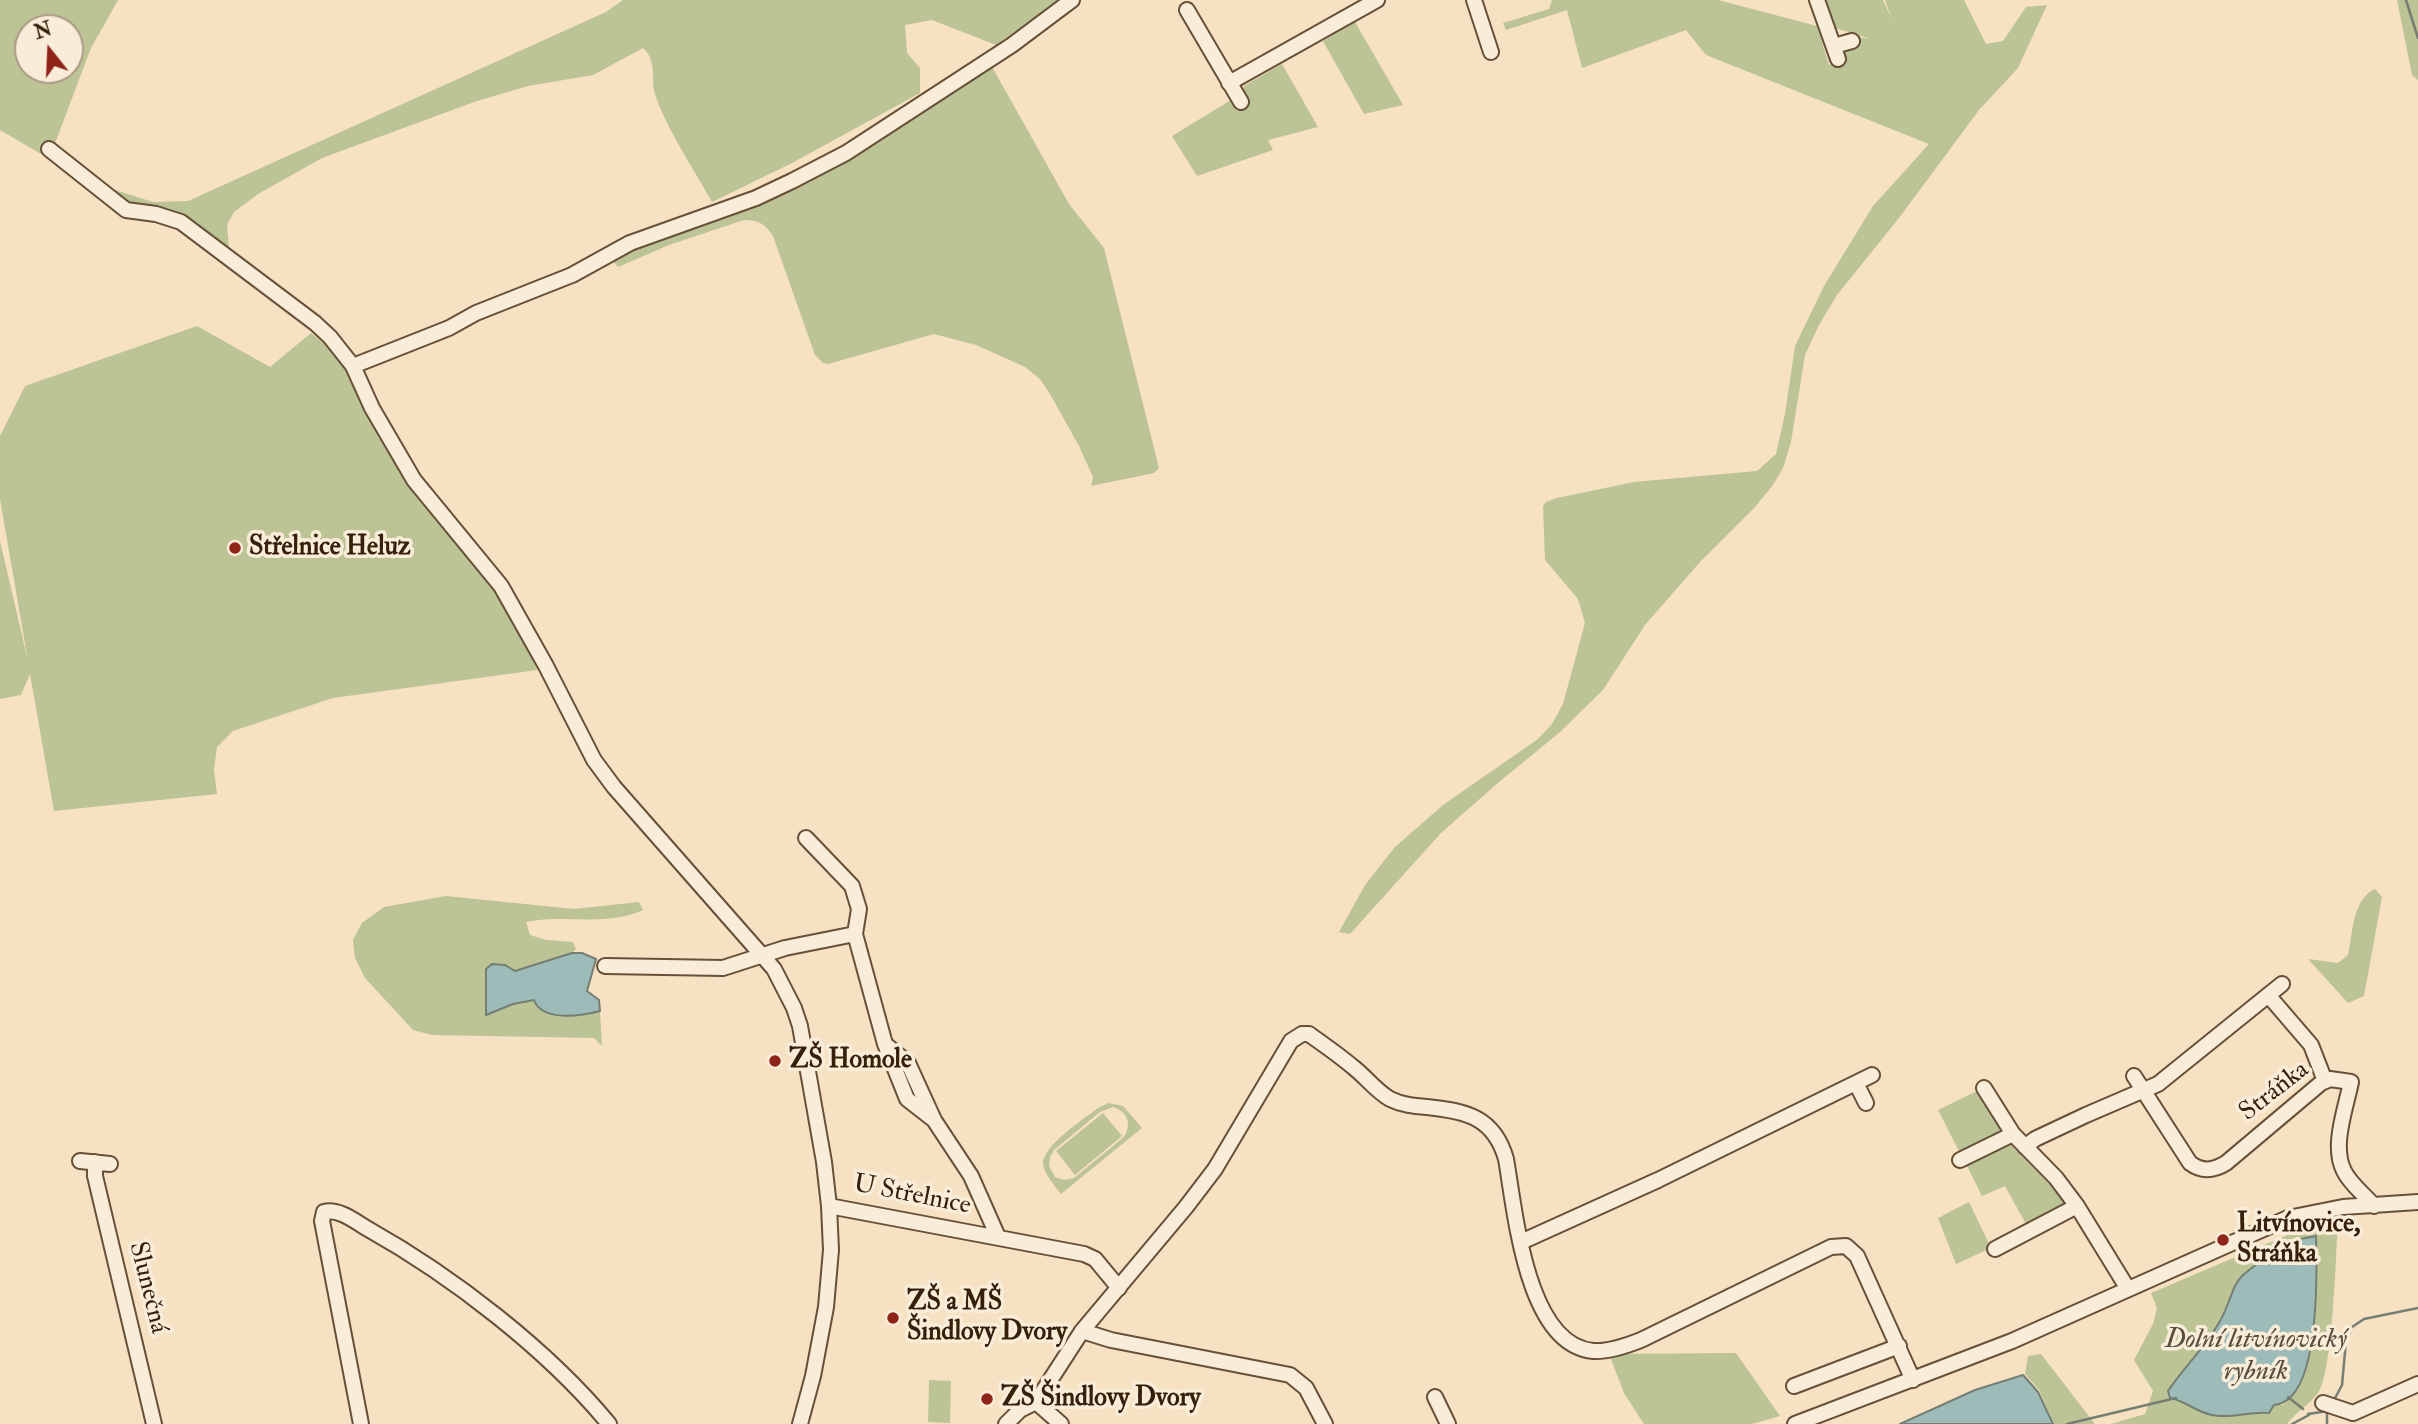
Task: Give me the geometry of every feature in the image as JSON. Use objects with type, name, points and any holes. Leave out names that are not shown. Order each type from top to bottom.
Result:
[{"type":"street","points":[[353,366],[572,275],[630,243],[756,198],[846,153],[1012,45],[1072,0]]},
{"type":"street","points":[[1229,83],[1377,0]]},
{"type":"street","points":[[1474,0],[1491,52]]},
{"type":"street","points":[[1817,0],[1836,53],[1852,41]]},
{"type":"street","points":[[1187,10],[1241,102]]},
{"type":"street","name":"U Střelnice","points":[[49,149],[126,210],[156,214],[181,222],[315,323],[353,366],[372,408],[414,480],[500,586],[546,666],[594,760],[614,787],[761,955],[783,986],[800,1026],[830,1206],[1084,1254],[1094,1259],[1119,1289]]},
{"type":"street","name":"U Střelnice","points":[[806,838],[852,886],[859,909],[855,934],[885,1044],[908,1062],[934,1120],[971,1175],[998,1237]]},
{"type":"street","points":[[605,966],[723,968],[808,942],[855,934]]},
{"type":"street","points":[[2025,1147],[2035,1139],[2166,1079],[2282,984]]},
{"type":"street","points":[[2268,995],[2307,1038],[2325,1081]]},
{"type":"street","points":[[1006,1424],[1020,1410],[1037,1402],[1082,1331],[1215,1169],[1291,1041],[1303,1034],[1309,1034],[1353,1066],[1387,1097],[1400,1104],[1466,1112],[1478,1118],[1502,1146],[1521,1242],[1534,1289],[1554,1329],[1575,1345],[1593,1351],[1620,1348],[1831,1247],[1846,1246],[1857,1256],[1913,1380]]},
{"type":"street","points":[[1521,1242],[1658,1180],[1872,1075]]},
{"type":"street","name":"Stráňka","points":[[2134,1076],[2190,1163],[2209,1170],[2226,1163],[2325,1081],[2335,1079],[2351,1082],[2340,1138],[2340,1156],[2344,1171],[2374,1206]]},
{"type":"street","points":[[1856,1083],[1866,1103]]},
{"type":"street","points":[[1984,1087],[2013,1134],[2056,1178],[2077,1206],[2128,1289]]},
{"type":"street","points":[[1960,1160],[2013,1134]]},
{"type":"street","name":"Slunečná","points":[[95,1162],[94,1176],[155,1424]]},
{"type":"street","points":[[1795,1424],[2012,1341],[2288,1217],[2319,1210],[2418,1202]]},
{"type":"street","points":[[800,1424],[817,1357],[830,1286],[830,1206]]},
{"type":"street","points":[[1995,1249],[2077,1206]]},
{"type":"street","points":[[361,1424],[322,1221],[324,1212],[331,1210],[393,1243],[474,1298],[550,1363],[609,1424]]},
{"type":"street","points":[[1082,1331],[1111,1340],[1290,1376],[1306,1388],[1325,1424]]},
{"type":"street","points":[[1794,1386],[1899,1346]]},
{"type":"street","points":[[2323,1403],[2356,1418],[2418,1384]]},
{"type":"street","points":[[1435,1397],[1448,1424]]},
{"type":"street","points":[[1037,1402],[1061,1424]]},
{"type":"green space","points":[[0,0],[118,0],[91,48],[84,67],[84,14],[14,14],[14,84],[77,84],[54,146],[46,157],[0,130]]},
{"type":"green space","points":[[623,0],[1059,0],[996,45],[932,20],[905,25],[907,53],[920,68],[920,93],[792,163],[712,202],[660,107],[655,94],[652,64],[643,48],[593,75],[528,86],[477,101],[322,158],[258,194],[234,212],[227,225],[229,250],[135,208],[102,186],[153,202],[188,201],[606,12]]},
{"type":"green space","points":[[1552,0],[1718,0],[1817,26],[1829,65],[1839,61],[1841,52],[1853,46],[1849,36],[1871,39],[1835,28],[1824,0],[1883,0],[1892,20],[1885,0],[1964,0],[1986,44],[2003,41],[2026,7],[2047,5],[2018,68],[1979,110],[1899,218],[1837,295],[1819,325],[1805,355],[1791,442],[1783,468],[1773,485],[1645,625],[1603,690],[1559,733],[1441,833],[1350,934],[1339,932],[1365,885],[1395,847],[1443,805],[1538,739],[1552,724],[1563,704],[1585,623],[1578,599],[1545,560],[1543,506],[1557,498],[1634,482],[1757,471],[1776,454],[1795,346],[1824,286],[1873,206],[1929,144],[1706,55],[1686,30],[1582,68],[1567,10],[1506,30],[1503,23],[1549,9]]},
{"type":"green space","points":[[2397,0],[2418,0],[2418,80],[2412,75]]},
{"type":"green space","points":[[1355,22],[1403,105],[1364,114],[1323,41]]},
{"type":"green space","points":[[1282,64],[1318,127],[1268,140],[1273,150],[1197,176],[1172,136],[1231,100],[1238,109],[1244,108],[1243,106],[1249,103],[1244,86]]},
{"type":"green space","points":[[991,65],[1069,204],[1104,248],[1159,468],[1154,473],[1091,486],[1093,477],[1079,446],[1040,379],[1025,367],[976,345],[934,334],[828,364],[823,363],[815,355],[773,236],[758,222],[744,220],[669,245],[618,267],[612,260],[642,243],[763,201]]},
{"type":"green space","name":"Střelnice Heluz","points":[[197,326],[270,367],[311,333],[335,353],[487,578],[525,638],[537,670],[333,698],[233,731],[217,747],[214,770],[217,794],[54,811],[30,674],[21,695],[0,699],[0,541],[28,661],[0,499],[0,436],[25,386]]},
{"type":"green space","points":[[2375,889],[2382,897],[2364,996],[2348,1003],[2308,959],[2338,963],[2348,955],[2358,909],[2367,894]]},
{"type":"green space","points":[[446,896],[574,909],[639,902],[643,910],[614,918],[526,922],[530,935],[546,940],[573,942],[576,949],[572,953],[515,971],[505,965],[486,970],[486,1015],[513,1004],[534,1000],[561,1015],[586,1015],[600,1011],[602,1046],[594,1038],[432,1035],[413,1030],[365,978],[355,958],[353,940],[362,923],[384,907]]},
{"type":"green space","points":[[1979,1090],[2000,1126],[1999,1134],[1960,1153],[1938,1110]]},
{"type":"green space","points":[[1108,1103],[1123,1106],[1142,1128],[1061,1194],[1045,1172],[1045,1157],[1056,1141]],"holes":[[[1113,1107],[1127,1119],[1128,1128],[1124,1137],[1074,1178],[1064,1180],[1055,1177],[1049,1166],[1054,1150],[1100,1112]]]},
{"type":"green space","points":[[1103,1113],[1122,1136],[1075,1175],[1056,1151]]},
{"type":"green space","points":[[2008,1144],[2064,1199],[2062,1207],[2027,1226],[2005,1186],[1982,1196],[1966,1164]]},
{"type":"green space","points":[[1969,1202],[1991,1248],[1956,1264],[1938,1218]]},
{"type":"green space","points":[[2338,1220],[2327,1362],[2323,1381],[2311,1401],[2287,1424],[2111,1424],[2145,1414],[2153,1391],[2134,1360],[2153,1324],[2157,1308],[2151,1293],[2311,1225]],"holes":[[[2316,1236],[2315,1290],[2301,1381],[2283,1405],[2274,1405],[2269,1413],[2216,1415],[2192,1405],[2171,1386],[2196,1357],[2218,1325],[2240,1278],[2271,1252],[2291,1242]]]},
{"type":"green space","points":[[1736,1353],[1780,1416],[1752,1424],[1644,1424],[1624,1393],[1609,1354]]},
{"type":"green space","points":[[2041,1354],[2095,1424],[2054,1424],[2039,1390],[2025,1374],[2028,1356]]},
{"type":"green space","points":[[929,1380],[951,1381],[950,1423],[928,1422]]},
{"type":"water","points":[[572,953],[582,953],[596,959],[587,991],[599,1000],[600,1011],[563,1016],[545,1012],[534,1000],[513,1004],[486,1015],[486,969],[492,964],[505,965],[515,971]]},
{"type":"water","name":"Dolní litvínovický rybník","points":[[2316,1236],[2316,1304],[2313,1332],[2301,1382],[2289,1398],[2274,1405],[2269,1413],[2219,1416],[2206,1414],[2170,1398],[2168,1391],[2217,1326],[2240,1278],[2277,1248]]},
{"type":"water","points":[[2023,1375],[2038,1392],[2053,1424],[1900,1424],[1975,1390]]},
{"type":"waterway","points":[[2406,0],[2418,38]]},
{"type":"waterway","points":[[2333,1402],[2342,1385],[2346,1341],[2352,1327],[2364,1319],[2418,1308]]},
{"type":"waterway","points":[[2288,1397],[2303,1409]]},
{"type":"waterway","points":[[2067,1424],[2176,1398]]},
{"type":"waterway","points":[[2308,1414],[2328,1411]]},
{"type":"waterway","points":[[2327,1412],[2327,1424]]},
{"type":"waterway","points":[[2292,1424],[2309,1415]]},
{"type":"place","name":"Střelnice Heluz","points":[[235,548]]},
{"type":"place","name":"ZŠ Homole","points":[[775,1061]]},
{"type":"place","name":"Litvínovice, Stráňka","points":[[2223,1240]]},
{"type":"place","name":"ZŠ a MŠ Šindlovy Dvory","points":[[893,1318]]},
{"type":"place","name":"ZŠ Šindlovy Dvory","points":[[987,1399]]}]
